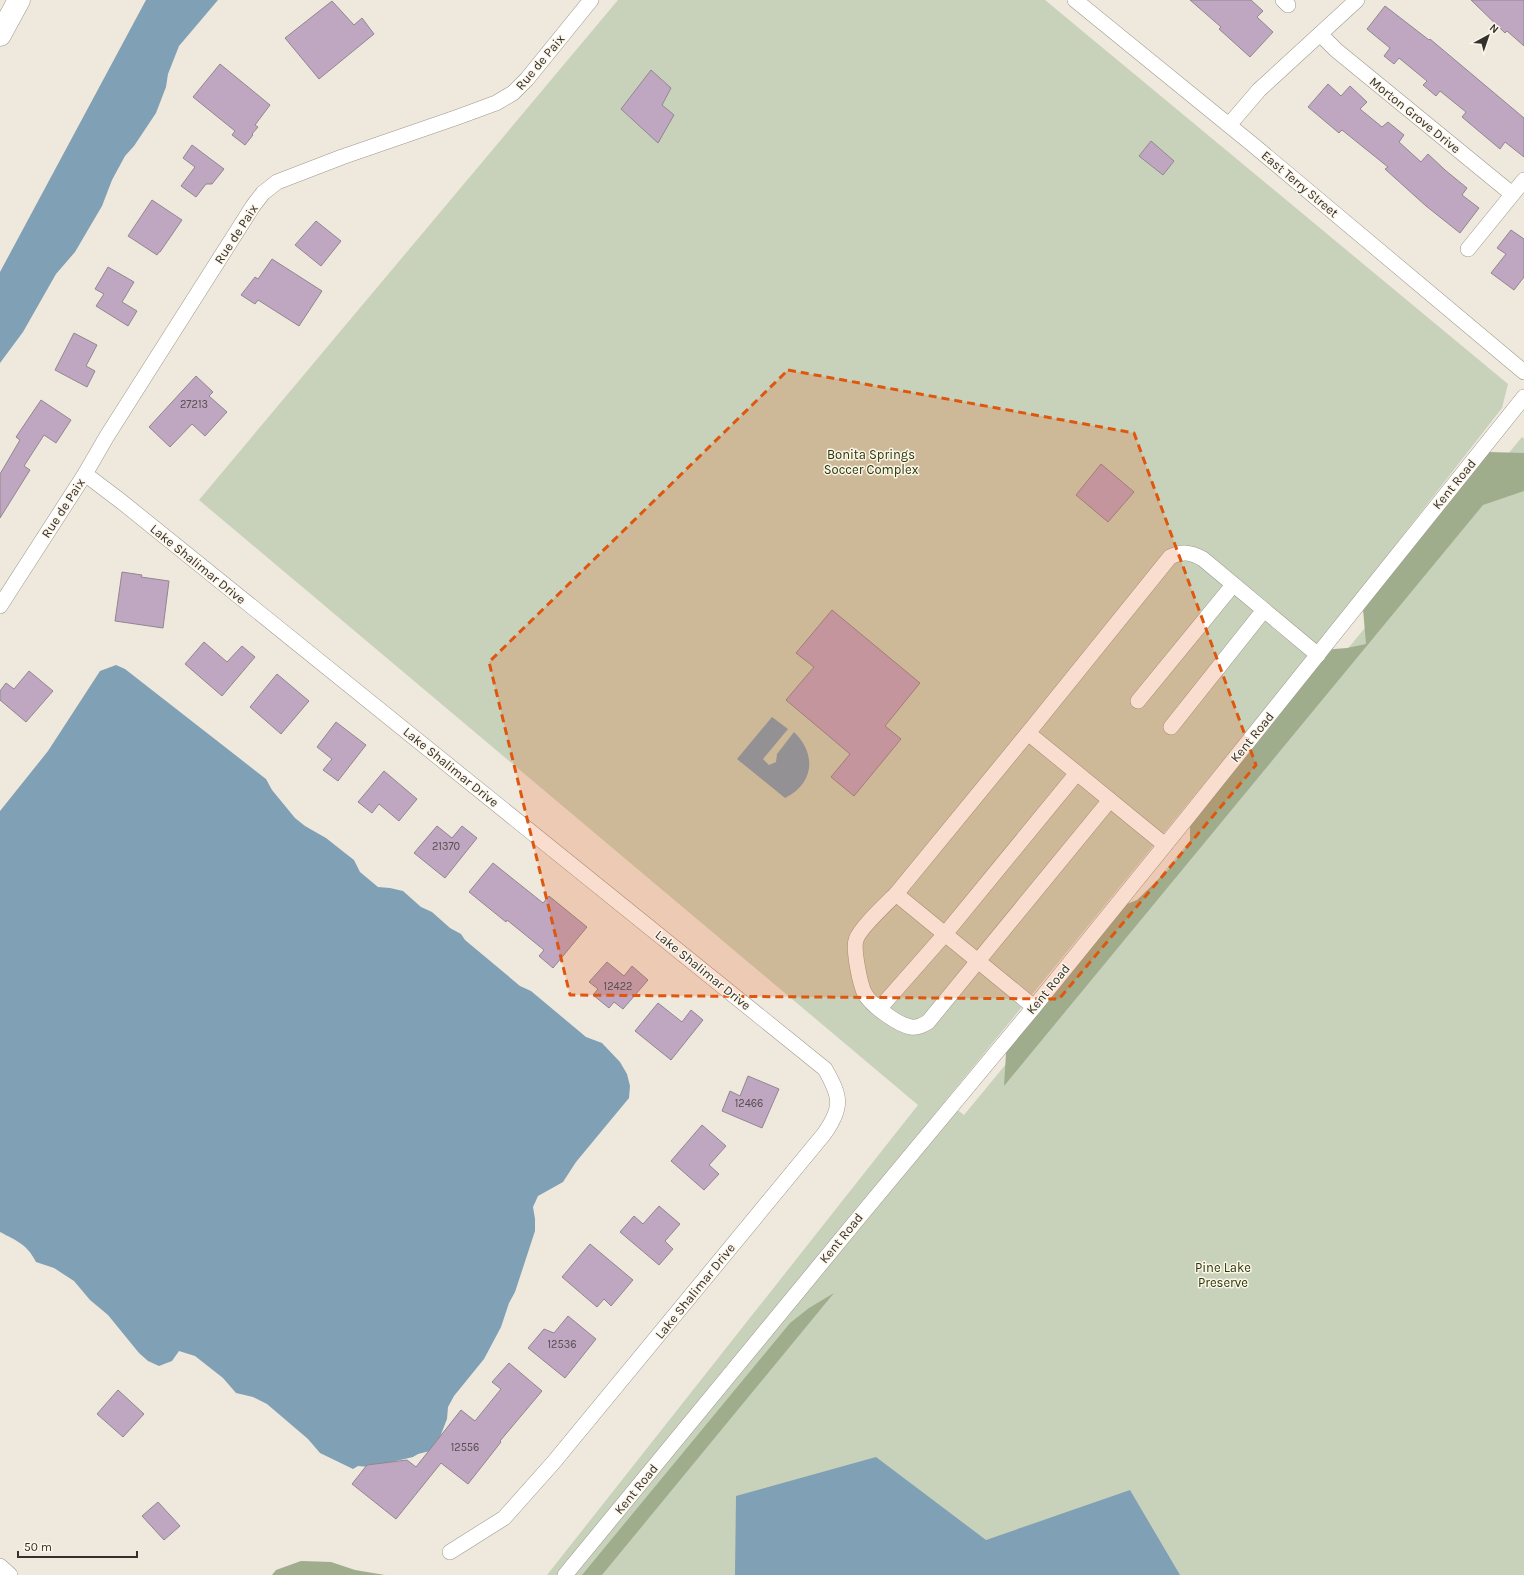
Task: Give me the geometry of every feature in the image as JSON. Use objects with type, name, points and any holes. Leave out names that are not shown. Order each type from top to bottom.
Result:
[{"type":"highway","points":[[0,35],[19,0]]},
{"type":"street","name":"Rue de Paix","points":[[0,606],[85,474],[107,436],[253,206],[263,193],[277,182],[342,157],[458,118],[496,103],[513,93],[527,79],[591,0]]},
{"type":"street","name":"East Terry Street","points":[[1075,0],[1229,125],[1524,372]]},
{"type":"street","points":[[1229,125],[1259,90],[1358,0]]},
{"type":"street","name":"Morton Grove Drive","points":[[1320,34],[1336,50],[1512,194]]},
{"type":"street","points":[[1468,250],[1524,180]]},
{"type":"street","name":"Kent Road","points":[[566,1575],[856,1221],[1034,1007],[1524,397]]},
{"type":"street","name":"Lake Shalimar Drive","points":[[85,474],[128,507],[813,1059],[825,1069],[833,1084],[838,1101],[834,1119],[824,1134],[553,1463],[504,1518],[450,1552]]},
{"type":"street","points":[[1110,800],[928,1022],[920,1027],[911,1027],[895,1021],[879,1009],[865,994],[855,950],[856,939],[861,931],[896,894],[1170,558],[1183,552],[1196,555],[1318,655]]},
{"type":"street","points":[[1138,701],[1233,585]]},
{"type":"street","points":[[1171,727],[1264,610]]},
{"type":"street","points":[[1028,732],[1165,845]]},
{"type":"street","points":[[879,1009],[945,934],[1077,773]]},
{"type":"street","points":[[896,894],[1034,1007]]},
{"type":"street","points":[[0,1566],[10,1575]]},
{"type":"highlighted area","points":[[788,370],[1134,433],[1256,765],[1059,999],[570,995],[489,662]]},
{"type":"green space","name":"Bonita Springs Soccer Complex","points":[[618,0],[1045,0],[1508,384],[1502,408],[1330,629],[933,1116],[938,1121],[951,1105],[964,1115],[1522,437],[1524,439],[1524,1575],[547,1575],[918,1105],[199,500]]},
{"type":"green space","points":[[1489,452],[1524,453],[1524,491],[1483,505],[1004,1086],[1007,1037],[1109,911],[1137,900],[1168,870],[1190,843],[1190,819],[1322,650],[1347,648],[1366,644],[1363,609]]},
{"type":"green space","points":[[834,1293],[602,1575],[582,1575],[790,1323],[809,1308]]},
{"type":"green space","points":[[301,1561],[331,1562],[355,1570],[385,1575],[272,1575],[276,1570]]},
{"type":"water","points":[[146,0],[218,0],[179,46],[168,74],[166,87],[156,113],[134,146],[125,156],[112,180],[102,206],[75,252],[56,274],[23,332],[0,363],[0,272]]},
{"type":"water","points":[[116,665],[125,669],[266,779],[272,790],[295,818],[305,826],[326,838],[354,860],[360,872],[378,887],[403,891],[421,907],[432,912],[450,928],[461,934],[465,940],[520,986],[531,991],[586,1037],[602,1043],[620,1062],[627,1074],[630,1086],[629,1098],[576,1162],[563,1182],[538,1196],[533,1207],[535,1231],[515,1292],[509,1303],[501,1327],[484,1359],[454,1396],[448,1407],[447,1419],[438,1442],[430,1451],[413,1457],[370,1467],[358,1466],[353,1469],[320,1453],[308,1439],[267,1404],[253,1397],[236,1393],[223,1378],[195,1356],[179,1351],[172,1361],[159,1366],[148,1361],[139,1353],[108,1315],[90,1300],[74,1281],[54,1268],[36,1262],[25,1247],[0,1232],[0,811],[48,751],[100,671]]},
{"type":"water","points":[[772,717],[788,729],[763,759],[769,765],[776,762],[777,754],[794,732],[806,750],[809,759],[807,777],[795,792],[785,798],[737,759]]},
{"type":"water","points":[[876,1457],[986,1540],[1130,1490],[1180,1575],[735,1575],[736,1496]]},
{"type":"building","points":[[1190,0],[1251,0],[1263,11],[1257,17],[1273,32],[1250,57],[1219,29],[1221,27]]},
{"type":"building","points":[[1471,0],[1524,0],[1524,46],[1507,31],[1505,33]]},
{"type":"building","points":[[332,1],[354,25],[362,18],[374,34],[319,79],[285,38]]},
{"type":"building","points":[[1385,6],[1429,40],[1430,39],[1524,118],[1524,157],[1505,142],[1500,149],[1462,117],[1466,112],[1440,91],[1436,96],[1423,85],[1427,81],[1399,58],[1394,64],[1384,56],[1390,48],[1367,29]]},
{"type":"building","points":[[220,64],[270,105],[255,125],[258,127],[245,145],[232,135],[235,131],[193,97]]},
{"type":"building","points":[[651,70],[671,88],[662,105],[674,115],[658,143],[621,109]]},
{"type":"building","points":[[1328,84],[1341,96],[1350,86],[1367,102],[1360,109],[1382,127],[1388,122],[1404,135],[1399,142],[1421,162],[1428,154],[1467,188],[1462,195],[1479,208],[1460,233],[1426,206],[1385,169],[1388,167],[1342,130],[1339,133],[1308,107]]},
{"type":"building","points":[[1151,141],[1174,161],[1163,175],[1139,156]]},
{"type":"building","points":[[192,145],[224,169],[212,184],[206,184],[196,197],[181,186],[195,167],[183,158]]},
{"type":"building","points":[[152,200],[182,220],[157,255],[128,236]]},
{"type":"building","points":[[316,221],[341,241],[321,266],[295,245]]},
{"type":"building","points":[[1511,230],[1524,239],[1524,277],[1514,290],[1491,273],[1506,254],[1497,248]]},
{"type":"building","points":[[272,259],[322,291],[299,326],[258,300],[255,304],[241,295],[255,277],[258,279]]},
{"type":"building","points":[[108,267],[134,282],[122,302],[137,311],[128,326],[96,306],[104,294],[95,289]]},
{"type":"building","points":[[74,333],[97,345],[86,366],[95,371],[87,387],[55,370]]},
{"type":"building","points":[[196,376],[213,392],[209,396],[227,412],[205,436],[192,424],[170,447],[149,427]]},
{"type":"building","points":[[41,400],[71,420],[56,443],[44,435],[24,466],[30,470],[0,518],[0,474],[20,440],[16,437]]},
{"type":"building","points":[[1101,464],[1134,492],[1108,522],[1076,495]]},
{"type":"building","points":[[122,572],[142,575],[141,577],[169,581],[163,628],[115,621]]},
{"type":"building","points":[[832,610],[920,683],[885,726],[901,739],[854,796],[831,777],[850,754],[786,700],[814,667],[796,653]]},
{"type":"building","points":[[204,642],[227,662],[242,646],[255,657],[222,696],[185,664]]},
{"type":"building","points":[[29,671],[53,691],[26,722],[0,700],[0,691],[6,683],[14,689]]},
{"type":"building","points":[[277,674],[309,701],[281,734],[250,707]]},
{"type":"building","points":[[336,722],[366,745],[338,781],[323,770],[332,759],[317,747]]},
{"type":"building","points":[[384,771],[417,799],[399,821],[379,804],[372,813],[358,802]]},
{"type":"building","points":[[437,826],[452,838],[462,826],[477,838],[445,878],[414,853]]},
{"type":"building","points":[[493,863],[543,903],[549,896],[587,927],[553,968],[539,956],[544,950],[469,892]]},
{"type":"building","points":[[607,962],[624,976],[632,966],[648,980],[623,1009],[614,1002],[609,1008],[593,995],[598,989],[589,982]]},
{"type":"building","points":[[658,1003],[682,1022],[691,1010],[703,1020],[671,1060],[635,1031]]},
{"type":"building","points":[[748,1076],[779,1089],[762,1128],[722,1111],[730,1091],[740,1096]]},
{"type":"building","points":[[702,1125],[726,1146],[709,1165],[719,1174],[704,1190],[671,1161]]},
{"type":"building","points":[[659,1206],[680,1224],[665,1241],[673,1249],[659,1265],[620,1232],[634,1216],[643,1224]]},
{"type":"building","points":[[590,1244],[633,1280],[611,1306],[604,1299],[597,1307],[562,1277]]},
{"type":"building","points":[[568,1316],[596,1339],[565,1378],[528,1348],[544,1329],[554,1333]]},
{"type":"building","points":[[509,1363],[542,1391],[500,1441],[501,1442],[468,1484],[441,1463],[396,1519],[352,1484],[367,1465],[407,1460],[416,1467],[461,1410],[475,1421],[501,1389],[492,1382]]},
{"type":"building","points":[[118,1390],[144,1414],[123,1437],[97,1414]]},
{"type":"building","points":[[158,1502],[180,1526],[164,1540],[142,1516]]},
{"type":"park label","name":"Pine Lake Preserve","points":[[1223,1274]]}]
